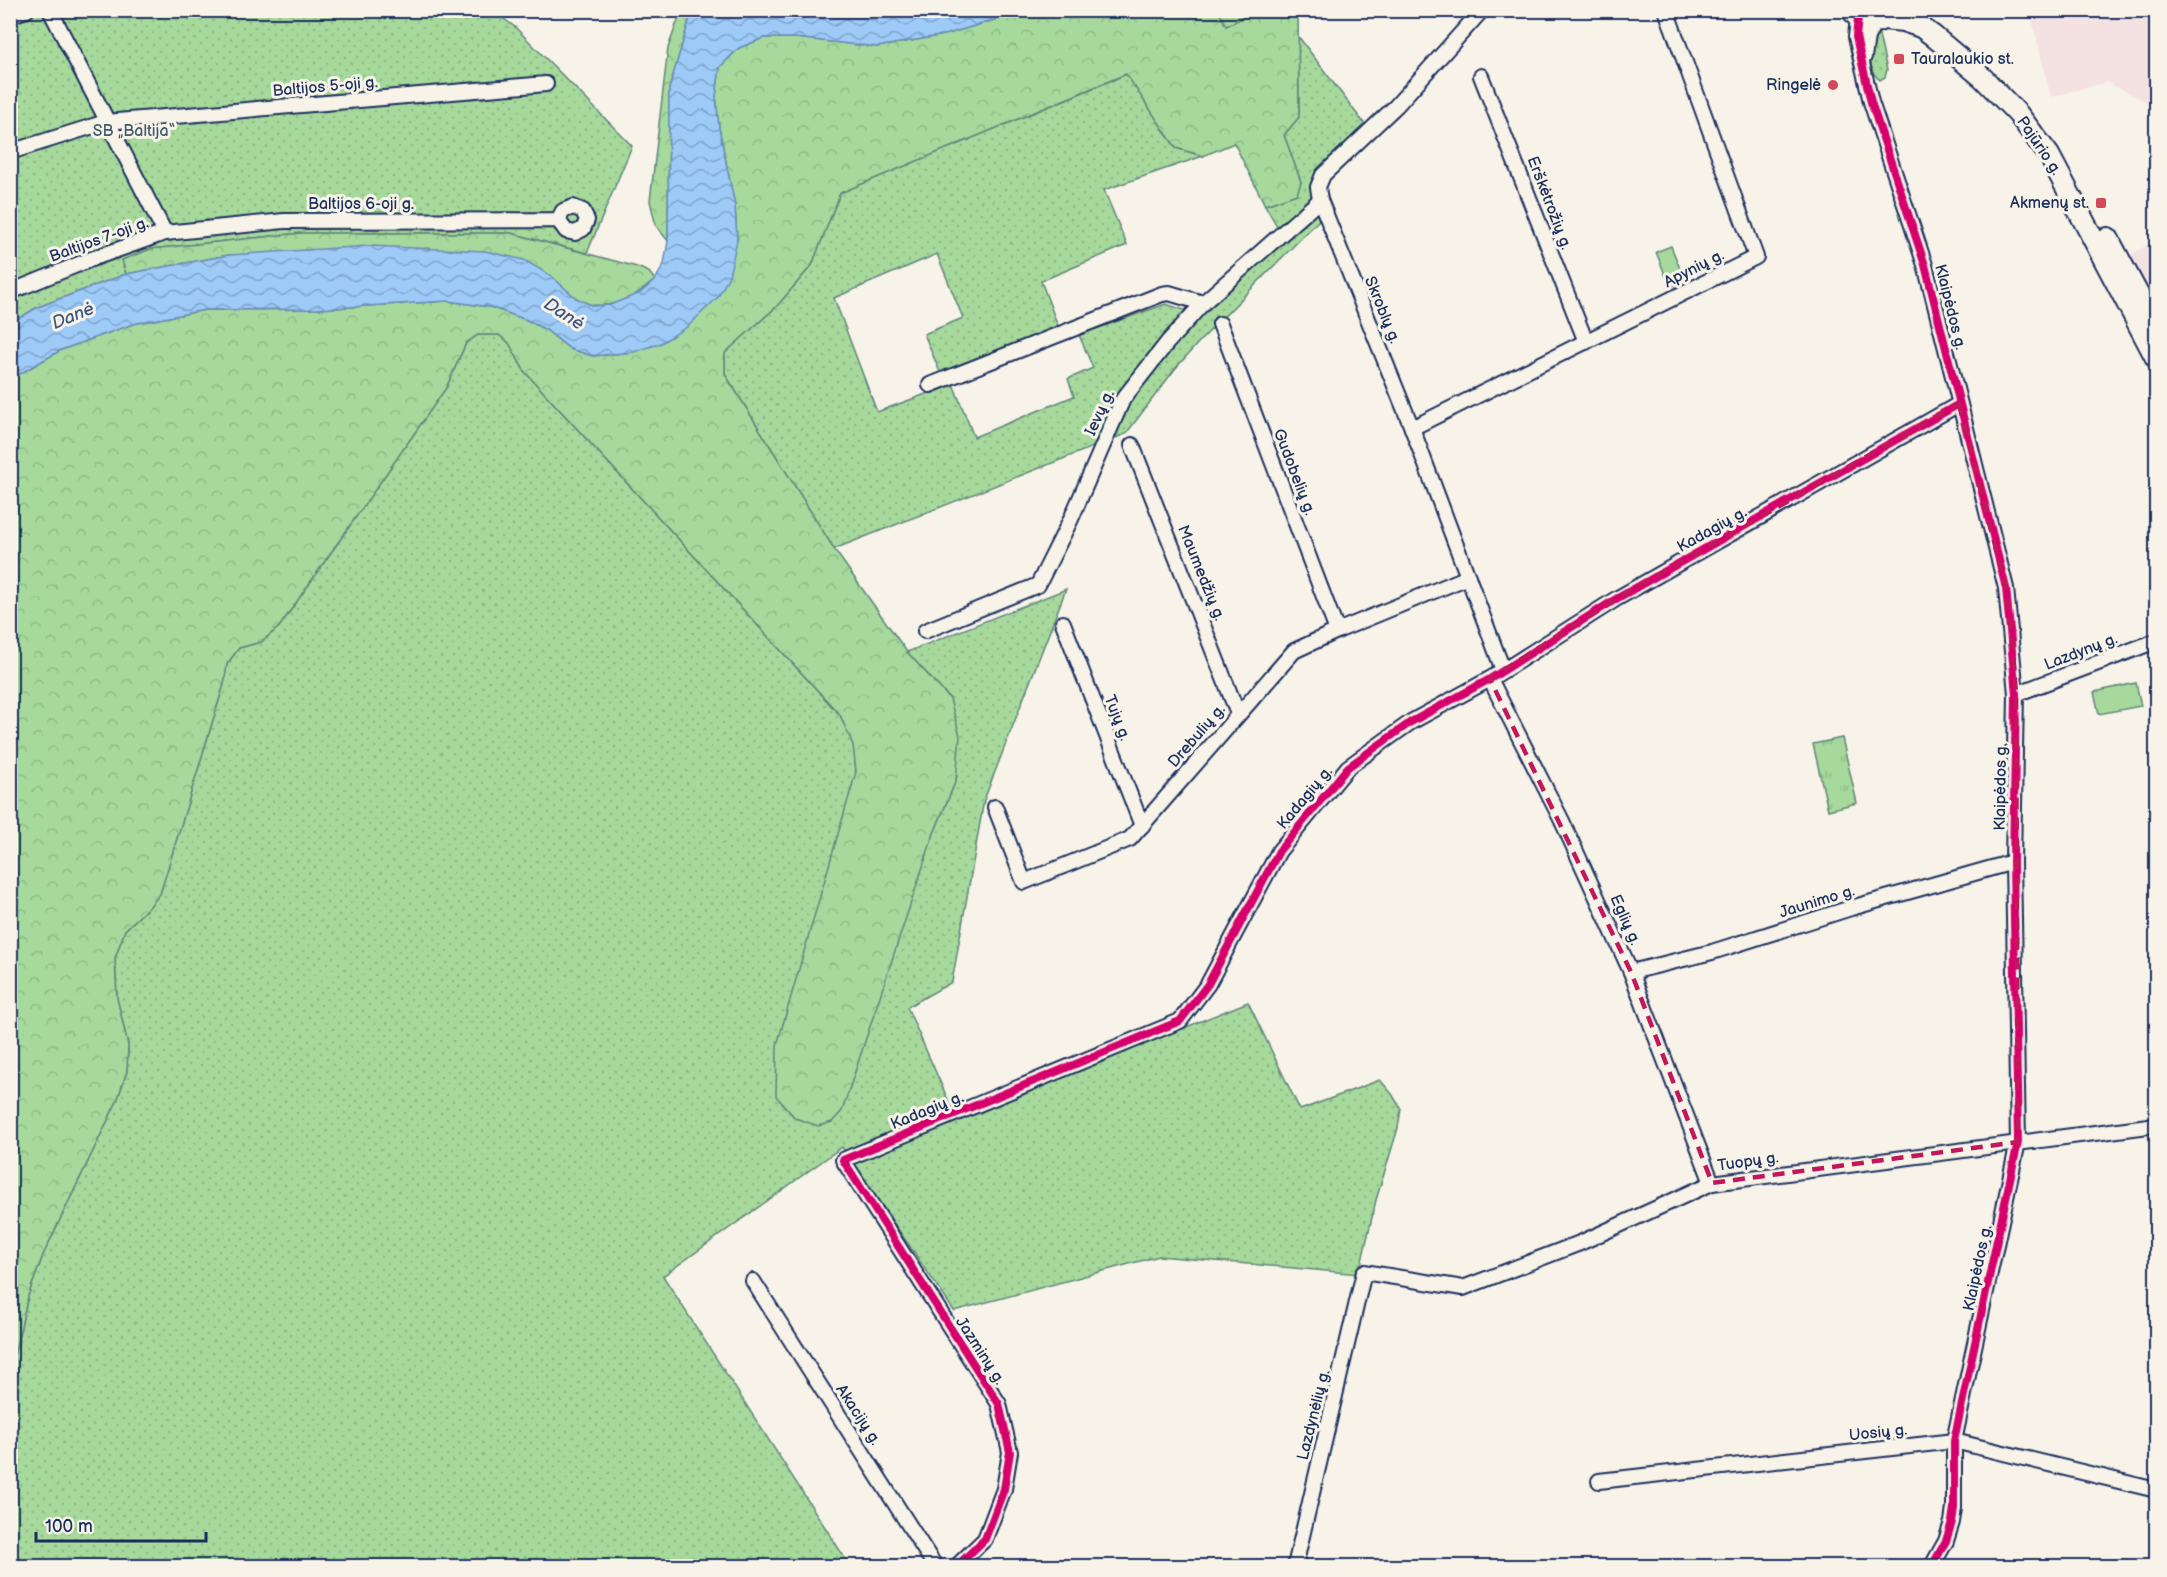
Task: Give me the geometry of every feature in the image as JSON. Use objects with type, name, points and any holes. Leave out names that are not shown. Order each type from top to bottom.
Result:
[{"type":"main road","name":"Pajūrio g.","points":[[1907,10],[1926,20],[1957,45],[2025,107],[2046,132],[2072,170],[2157,328]]},
{"type":"main road","name":"Pajūrio g.","points":[[1871,16],[1903,21],[1921,27],[1982,77],[2018,114],[2049,155],[2157,358]]},
{"type":"street","points":[[10,15],[27,10]]},
{"type":"street","points":[[50,10],[165,233]]},
{"type":"street","points":[[1320,200],[1318,187],[1323,175],[1396,106],[1482,10]]},
{"type":"street","name":"Apynių g.","points":[[1412,428],[1756,257],[1665,10]]},
{"type":"street","name":"Klaipėdos g.","points":[[1871,16],[1856,37],[1884,145],[1925,265],[2006,588],[2016,694],[2013,862],[2018,1142],[1954,1441],[1952,1522],[1946,1541],[1932,1566]]},
{"type":"street","name":"Erškėtrožių g.","points":[[1481,76],[1586,342]]},
{"type":"street","name":"Baltijos 5-oji g.","points":[[10,152],[106,122],[546,84]]},
{"type":"street","name":"Ievų g.","points":[[925,631],[1038,585],[1071,519],[1124,399],[1167,343],[1203,303],[1320,200]]},
{"type":"street","name":"Skroblų g.","points":[[1320,200],[1412,428],[1503,670]]},
{"type":"street","name":"Baltijos 6-oji g.","points":[[165,233],[284,221],[558,220]]},
{"type":"street","name":"Baltijos 7-oji g.","points":[[10,292],[94,258],[165,233]]},
{"type":"street","points":[[930,385],[1162,294],[1169,293],[1203,303]]},
{"type":"street","name":"Gudobelių g.","points":[[1220,324],[1338,631]]},
{"type":"street","name":"Kadagių g.","points":[[843,1160],[1180,1021],[1208,984],[1279,851],[1348,767],[1411,722],[1490,679],[1616,599],[1959,404]]},
{"type":"street","name":"Maumedžių g.","points":[[1132,445],[1238,714]]},
{"type":"street","name":"Drebulių g.","points":[[995,807],[1024,882],[1130,839],[1294,651],[1468,577]]},
{"type":"street","name":"Tujų g.","points":[[1063,623],[1142,826]]},
{"type":"street","name":"Lazdynų g.","points":[[2016,694],[2157,640]]},
{"type":"street","name":"Eglių g.","points":[[1490,679],[1562,821],[1631,972],[1712,1183]]},
{"type":"street","name":"Jaunimo g.","points":[[1631,972],[1712,952],[1851,908],[2013,862]]},
{"type":"street","name":"Tuopų g.","points":[[1364,1272],[1463,1288],[1580,1243],[1712,1183],[2157,1125]]},
{"type":"street","name":"Jazminų g.","points":[[843,1160],[999,1404],[1010,1452],[1004,1489],[986,1539],[957,1566]]},
{"type":"street","name":"Lazdynėlių g.","points":[[1295,1566],[1364,1272]]},
{"type":"street","name":"Akacijų g.","points":[[753,1281],[935,1566]]},
{"type":"street","name":"Uosių g.","points":[[1599,1481],[1954,1441],[2157,1490]]},
{"type":"highlighted area","points":[[1959,404],[2006,588],[2011,626],[2016,694],[2018,1142],[1712,1183],[1631,972],[1490,679],[1616,599]]},
{"type":"shaded area","points":[[2030,11],[2156,11],[2156,106],[2107,82],[2051,97]]},
{"type":"shaded area","points":[[2156,240],[2156,313],[2127,257]]},
{"type":"green space","name":"SB „Baltija“","points":[[11,11],[493,11],[515,27],[632,146],[587,253],[511,233],[301,233],[151,249],[123,260],[126,274],[38,307],[11,323]]},
{"type":"green space","points":[[681,11],[692,11],[669,89],[668,241],[656,226],[650,201],[668,48]]},
{"type":"green space","points":[[1025,11],[1219,11],[1226,26],[1242,18],[1239,11],[1298,11],[1299,117],[1284,135],[1301,182],[1297,194],[1265,205],[1234,143],[1203,156],[1176,148],[1126,74],[840,193],[812,265],[777,306],[725,353],[725,374],[834,549],[907,652],[950,699],[960,736],[956,780],[934,833],[842,1111],[832,1122],[818,1126],[795,1118],[776,1096],[777,1045],[856,772],[853,745],[840,715],[525,372],[509,343],[499,335],[478,335],[466,343],[446,388],[279,627],[261,642],[239,648],[227,664],[224,684],[160,894],[125,930],[115,958],[117,998],[128,1045],[127,1071],[117,1101],[43,1255],[28,1296],[11,1369],[11,379],[61,350],[133,324],[205,310],[317,309],[448,301],[490,307],[527,320],[546,330],[570,349],[593,356],[633,352],[661,343],[737,240],[735,206],[719,128],[716,96],[720,67],[739,48],[764,38],[795,38],[877,47],[944,35]]},
{"type":"green space","points":[[1219,11],[1239,11],[1242,18],[1226,26]]},
{"type":"green space","points":[[1878,31],[1887,70],[1885,77],[1880,80],[1872,71],[1871,65],[1874,32]]},
{"type":"green space","points":[[1298,36],[1366,126],[1321,170],[1321,218],[1198,343],[1175,369],[1126,434],[834,549],[725,374],[725,353],[777,306],[812,265],[840,193],[1127,74],[1176,148],[1203,156],[1104,190],[1127,245],[1041,281],[1058,326],[942,377],[924,334],[963,318],[937,254],[834,298],[877,412],[953,384],[974,437],[1074,396],[1068,379],[1093,368],[1079,335],[1166,304],[1187,311],[1278,228],[1265,205],[1297,194],[1301,182],[1284,135],[1299,117]]},
{"type":"green space","points":[[301,233],[511,233],[637,267],[649,272],[655,280],[627,299],[617,303],[596,305],[585,303],[575,297],[550,275],[229,255],[126,274],[122,260],[151,249]]},
{"type":"green space","points":[[1671,246],[1685,281],[1670,287],[1656,252]]},
{"type":"green space","points":[[478,335],[499,335],[509,343],[525,372],[840,715],[854,745],[856,772],[934,833],[956,780],[950,699],[907,652],[1066,589],[984,800],[952,982],[907,1007],[957,1120],[1248,1002],[1300,1110],[1380,1080],[1401,1109],[1359,1274],[1159,1256],[954,1311],[842,1147],[663,1276],[850,1566],[11,1566],[11,1369],[28,1296],[43,1255],[117,1101],[127,1071],[128,1045],[117,998],[115,958],[125,930],[160,894],[224,684],[227,664],[239,648],[261,642],[279,627],[446,388],[466,343]]},
{"type":"green space","points":[[2136,683],[2141,706],[2099,714],[2094,692]]},
{"type":"green space","points":[[1842,738],[1857,803],[1828,810],[1813,744]]},
{"type":"water","name":"Danė","points":[[692,11],[1025,11],[944,35],[877,47],[795,38],[764,38],[739,48],[720,67],[716,96],[719,128],[735,206],[737,240],[729,276],[718,297],[687,327],[661,343],[633,352],[593,356],[570,349],[546,330],[527,320],[490,307],[448,301],[317,309],[205,310],[133,324],[61,350],[11,379],[11,323],[38,307],[126,274],[229,255],[369,246],[485,251],[524,260],[550,275],[576,298],[593,306],[610,305],[640,293],[655,280],[664,264],[668,241],[669,89]]},
{"type":"cycle path","points":[[1858,18],[1856,37],[1871,102],[1925,265],[2006,588],[2016,694],[2013,862],[2018,1142],[1954,1441],[1952,1522],[1946,1541],[1932,1566]]},
{"type":"cycle path","points":[[957,1566],[985,1539],[1004,1489],[1010,1452],[999,1404],[843,1160],[1180,1021],[1208,984],[1279,851],[1348,767],[1411,722],[1490,679],[1616,599],[1959,404]]},
{"type":"place","name":"Tauralaukio st.","points":[[1899,59]]},
{"type":"place","name":"Ringelė","points":[[1833,85]]},
{"type":"place","name":"Akmenų st.","points":[[2101,203]]}]
